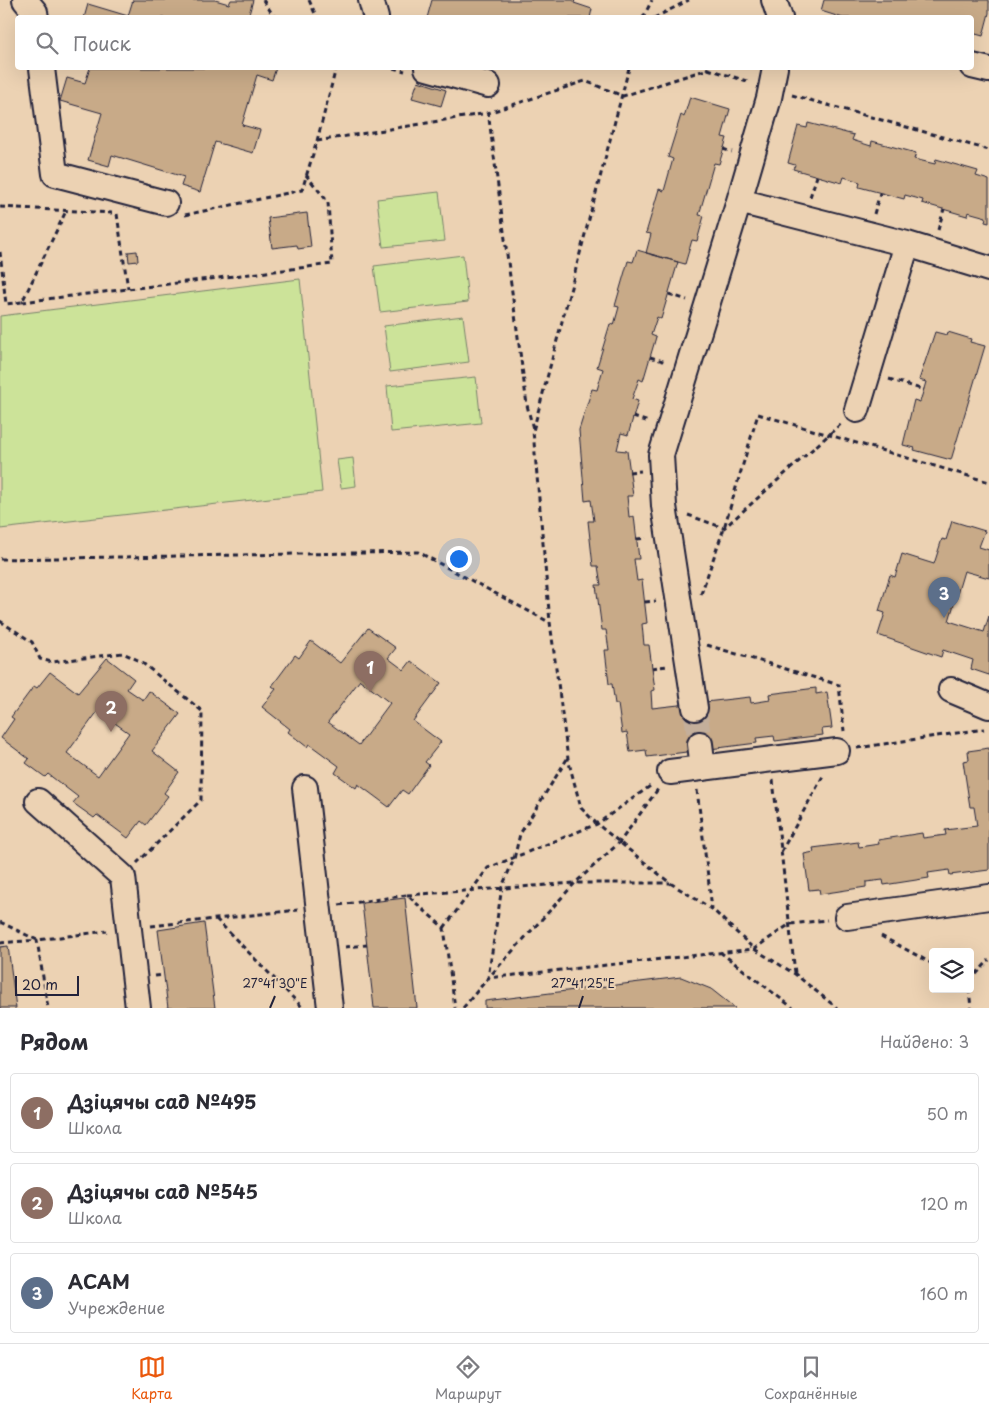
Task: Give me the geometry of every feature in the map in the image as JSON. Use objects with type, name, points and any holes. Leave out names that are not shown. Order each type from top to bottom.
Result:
[{"type":"lane","points":[[25,0],[36,15]]},
{"type":"lane","points":[[371,0],[375,15]]},
{"type":"lane","points":[[774,0],[779,15]]},
{"type":"lane","points":[[974,66],[989,70]]},
{"type":"lane","points":[[42,70],[55,174],[175,209]]},
{"type":"lane","points":[[420,70],[488,95]]},
{"type":"lane","points":[[695,708],[664,506],[661,454],[739,201],[773,78]]},
{"type":"lane","points":[[739,201],[906,244],[989,269]]},
{"type":"lane","points":[[857,410],[906,244]]},
{"type":"lane","points":[[952,690],[989,706]]},
{"type":"lane","points":[[699,769],[700,744]]},
{"type":"lane","points":[[670,772],[842,750]]},
{"type":"lane","points":[[305,788],[330,1008]]},
{"type":"lane","points":[[38,801],[123,877],[138,1008]]},
{"type":"lane","points":[[847,917],[989,898]]},
{"type":"path","points":[[263,0],[273,15]]},
{"type":"path","points":[[309,0],[315,15]]},
{"type":"path","points":[[644,15],[652,0]]},
{"type":"path","points":[[660,15],[689,0]]},
{"type":"path","points":[[175,209],[302,190],[335,70]]},
{"type":"path","points":[[533,431],[629,70]]},
{"type":"path","points":[[317,141],[488,113],[585,81],[623,96],[701,70]]},
{"type":"path","points":[[720,70],[773,78],[989,150]]},
{"type":"path","points":[[488,95],[488,113],[527,405],[533,431],[550,622],[568,759],[581,808],[619,843],[670,883],[712,909],[754,949],[795,974],[837,1008]]},
{"type":"path","points":[[0,252],[6,304],[332,264],[328,202],[306,175]]},
{"type":"path","points":[[0,207],[127,214]]},
{"type":"path","points":[[22,302],[66,211]]},
{"type":"path","points":[[117,214],[128,289]]},
{"type":"path","points":[[868,373],[924,390]]},
{"type":"path","points":[[724,528],[857,410]]},
{"type":"path","points":[[698,602],[724,528],[758,414],[830,433],[989,482]]},
{"type":"path","points":[[664,506],[724,528]]},
{"type":"path","points":[[0,559],[418,552],[550,622]]},
{"type":"path","points":[[0,621],[32,642],[40,659],[52,662],[123,653],[140,661],[202,711],[201,800],[123,877]]},
{"type":"path","points":[[684,639],[839,685],[842,750],[782,852]]},
{"type":"path","points":[[842,750],[989,728]]},
{"type":"path","points":[[488,978],[502,887],[514,859],[520,834],[568,759]]},
{"type":"path","points":[[771,759],[795,974]]},
{"type":"path","points":[[699,769],[712,909]]},
{"type":"path","points":[[444,928],[488,868],[597,824],[670,772]]},
{"type":"path","points":[[463,1008],[575,883],[619,843],[670,772]]},
{"type":"path","points":[[0,943],[319,908],[407,895],[575,883],[670,883]]},
{"type":"path","points":[[407,895],[444,928],[455,1008]]},
{"type":"path","points":[[488,978],[754,949],[790,924],[847,917],[929,962]]},
{"type":"path","points":[[216,919],[303,1008]]},
{"type":"path","points":[[0,922],[37,940]]},
{"type":"path","points":[[37,940],[48,1008]]},
{"type":"path","points":[[719,952],[793,1008]]},
{"type":"path","points":[[974,977],[989,960]]},
{"type":"path","points":[[969,993],[971,1008]]},
{"type":"green space","points":[[439,192],[445,241],[383,247],[377,199]]},
{"type":"green space","points":[[463,255],[468,302],[380,312],[374,266]]},
{"type":"green space","points":[[300,279],[322,492],[0,529],[0,316]]},
{"type":"green space","points":[[463,316],[469,362],[390,372],[384,326]]},
{"type":"green space","points":[[476,377],[481,423],[391,432],[387,386]]},
{"type":"green space","points":[[353,458],[356,486],[341,488],[337,460]]},
{"type":"building","points":[[133,0],[215,0],[229,4],[231,0],[253,0],[249,15],[128,15]]},
{"type":"building","points":[[432,0],[575,0],[574,3],[592,9],[591,15],[428,15]]},
{"type":"building","points":[[824,0],[989,0],[989,13],[983,36],[974,34],[974,15],[834,15],[821,11]]},
{"type":"building","points":[[88,4],[125,15],[85,15]]},
{"type":"building","points":[[89,70],[275,70],[272,80],[257,75],[242,125],[260,130],[253,153],[215,142],[200,192],[181,186],[184,177],[112,155],[109,166],[88,160],[102,113],[60,101],[67,78],[85,83]]},
{"type":"building","points":[[418,81],[446,90],[441,106],[412,98]]},
{"type":"building","points":[[690,97],[730,109],[722,137],[727,138],[719,164],[714,163],[699,215],[704,216],[697,241],[692,240],[685,264],[646,253],[651,234],[646,233],[659,189],[664,191],[673,159],[668,157],[681,115],[684,117]]},
{"type":"building","points":[[808,123],[854,135],[852,140],[871,146],[872,141],[916,153],[914,159],[935,164],[936,159],[978,171],[976,176],[989,180],[989,223],[985,222],[986,217],[968,212],[967,216],[922,203],[923,200],[905,195],[904,199],[859,187],[860,182],[844,177],[842,183],[793,169],[795,165],[788,163],[798,126],[807,128]]},
{"type":"building","points":[[307,213],[311,247],[298,249],[297,245],[272,248],[268,218]]},
{"type":"building","points":[[637,250],[678,262],[661,319],[657,317],[651,335],[656,337],[643,381],[639,379],[632,399],[638,401],[628,435],[621,433],[617,450],[627,451],[633,496],[627,496],[629,517],[634,516],[639,559],[634,559],[637,581],[642,580],[647,623],[642,624],[644,645],[649,645],[655,690],[651,691],[652,708],[750,697],[751,703],[770,700],[769,694],[816,688],[816,694],[827,692],[832,728],[822,729],[823,735],[775,741],[774,736],[756,738],[757,743],[647,757],[646,750],[630,752],[627,732],[622,733],[618,704],[615,704],[612,684],[609,684],[605,650],[609,650],[606,630],[602,630],[596,585],[601,585],[598,566],[593,566],[588,521],[594,521],[591,500],[585,501],[579,430],[592,389],[597,390],[603,369],[597,367],[610,324],[614,325],[619,307],[615,306],[628,261],[633,262]]},
{"type":"building","points":[[137,251],[138,261],[129,262],[128,252]]},
{"type":"building","points":[[935,332],[947,335],[948,332],[971,339],[970,342],[985,346],[951,460],[903,445],[914,400],[920,402],[926,382],[919,380]]},
{"type":"building","points":[[952,521],[985,531],[979,547],[989,550],[989,578],[964,571],[949,621],[984,632],[989,616],[989,675],[971,669],[973,660],[943,650],[941,657],[878,635],[885,613],[879,611],[890,575],[895,577],[902,554],[934,564],[942,539],[946,540]]},
{"type":"building","points":[[368,628],[396,648],[388,658],[404,670],[411,661],[441,683],[413,721],[441,742],[425,762],[429,765],[408,794],[402,790],[389,807],[358,784],[356,788],[335,773],[339,766],[309,744],[307,747],[288,732],[290,729],[262,707],[276,689],[272,686],[295,655],[299,658],[311,641],[340,663]],"holes":[[[360,680],[390,703],[359,745],[328,722]]]},
{"type":"building","points":[[107,658],[134,679],[127,689],[143,700],[149,691],[180,714],[152,751],[179,772],[164,793],[168,796],[146,825],[141,821],[128,838],[97,815],[94,818],[73,803],[78,797],[48,774],[45,777],[26,763],[29,759],[1,738],[14,719],[11,717],[34,686],[37,688],[50,672],[78,693]],"holes":[[[98,711],[129,733],[98,776],[67,753]]]},
{"type":"building","points":[[989,748],[989,870],[950,875],[949,870],[928,873],[929,878],[884,885],[883,880],[866,882],[866,887],[820,894],[819,889],[809,890],[804,854],[814,852],[813,848],[858,842],[859,847],[879,844],[878,840],[922,833],[923,838],[946,835],[945,830],[977,826],[974,807],[970,807],[963,761],[969,760],[968,751]]},
{"type":"building","points":[[405,898],[417,1008],[374,1008],[362,903]]},
{"type":"building","points":[[204,923],[215,1008],[168,1008],[158,930]]},
{"type":"building","points":[[8,946],[16,1008],[0,1008],[0,947]]},
{"type":"building","points":[[681,977],[711,989],[735,1008],[485,1008],[485,1001]]},
{"type":"tunnel","points":[[695,708],[700,744]]},
{"type":"place","name":"АСАМ","points":[[944,618]]},
{"type":"place","name":"Дзіцячы сад №495","points":[[370,692]]},
{"type":"place","name":"Дзіцячы сад №545","points":[[111,732]]}]
